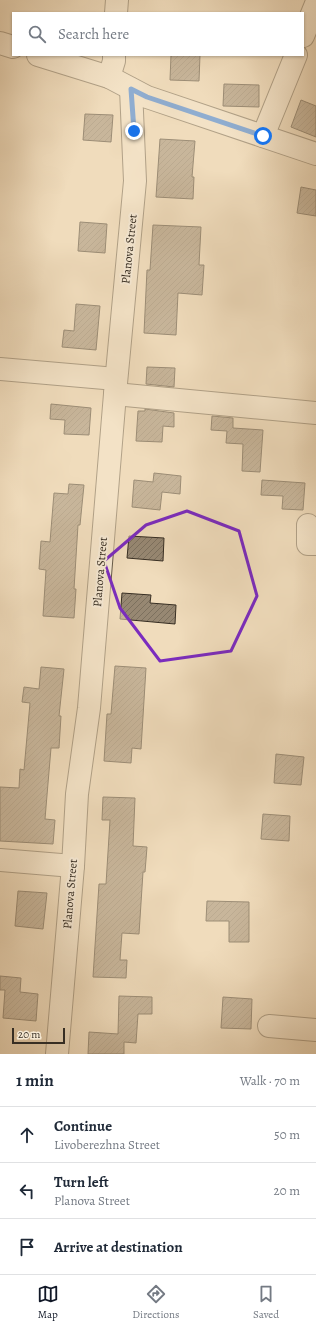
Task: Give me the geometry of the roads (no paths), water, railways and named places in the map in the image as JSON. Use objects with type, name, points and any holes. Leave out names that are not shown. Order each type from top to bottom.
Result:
[{"type":"street","points":[[116,12],[117,0]]},
{"type":"street","points":[[304,34],[316,4]]},
{"type":"street","points":[[0,43],[12,47]]},
{"type":"street","points":[[41,56],[109,77],[147,97],[316,154]]},
{"type":"street","points":[[109,77],[114,56]]},
{"type":"street","points":[[263,136],[296,56]]},
{"type":"street","name":"Planova Street","points":[[57,1054],[73,866],[77,794],[89,708],[115,387],[135,181],[131,89]]},
{"type":"street","points":[[0,369],[115,387],[316,413]]},
{"type":"street","points":[[0,860],[73,866]]},
{"type":"street","points":[[269,1026],[316,1030]]}]
